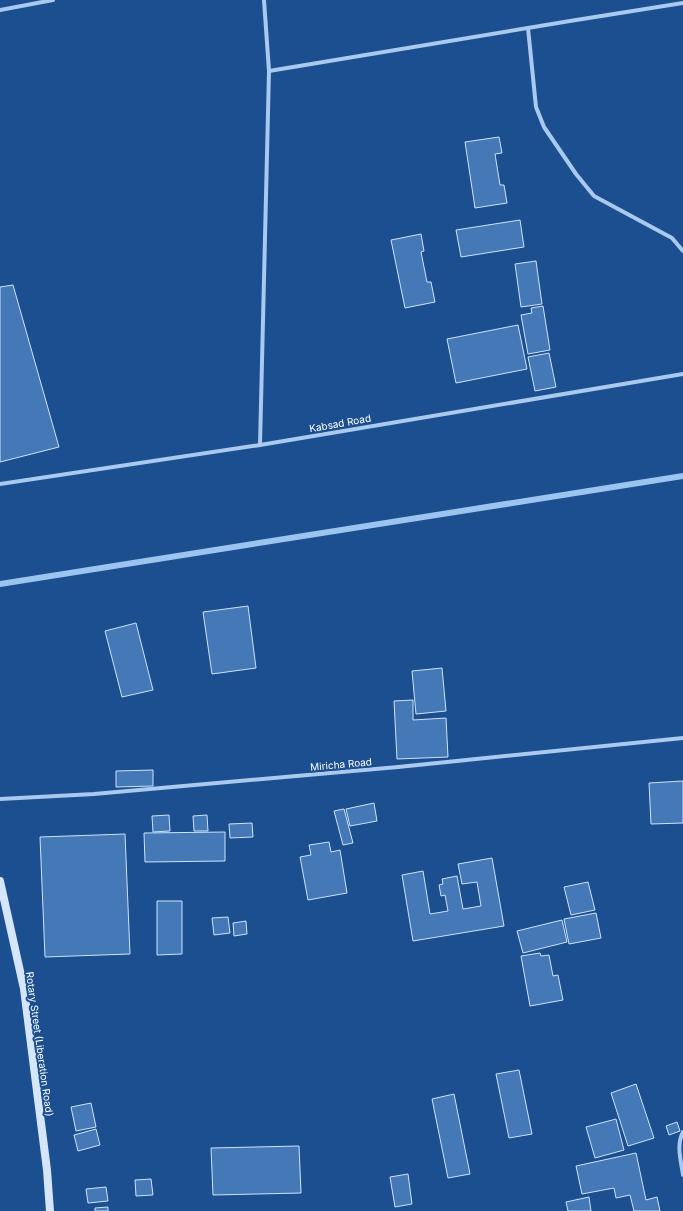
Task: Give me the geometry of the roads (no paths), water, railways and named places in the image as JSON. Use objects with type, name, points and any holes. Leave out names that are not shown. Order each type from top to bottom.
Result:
[{"type":"street","points":[[0,10],[53,0]]},
{"type":"street","points":[[260,445],[269,71],[264,0]]},
{"type":"street","points":[[269,71],[683,3]]},
{"type":"street","points":[[528,28],[536,107],[544,127],[576,174],[594,196],[672,238],[683,251]]},
{"type":"street","name":"Kabsad Road","points":[[0,484],[260,445],[683,374]]},
{"type":"street","name":"Miricha Road","points":[[0,799],[94,794],[398,767],[683,738]]},
{"type":"street","name":"Rotary Street (Liberation Road)","points":[[0,881],[24,989],[47,1170],[50,1211]]},
{"type":"street","points":[[683,1132],[680,1137],[679,1151],[683,1175]]},
{"type":"waterway","points":[[0,584],[683,476]]}]
